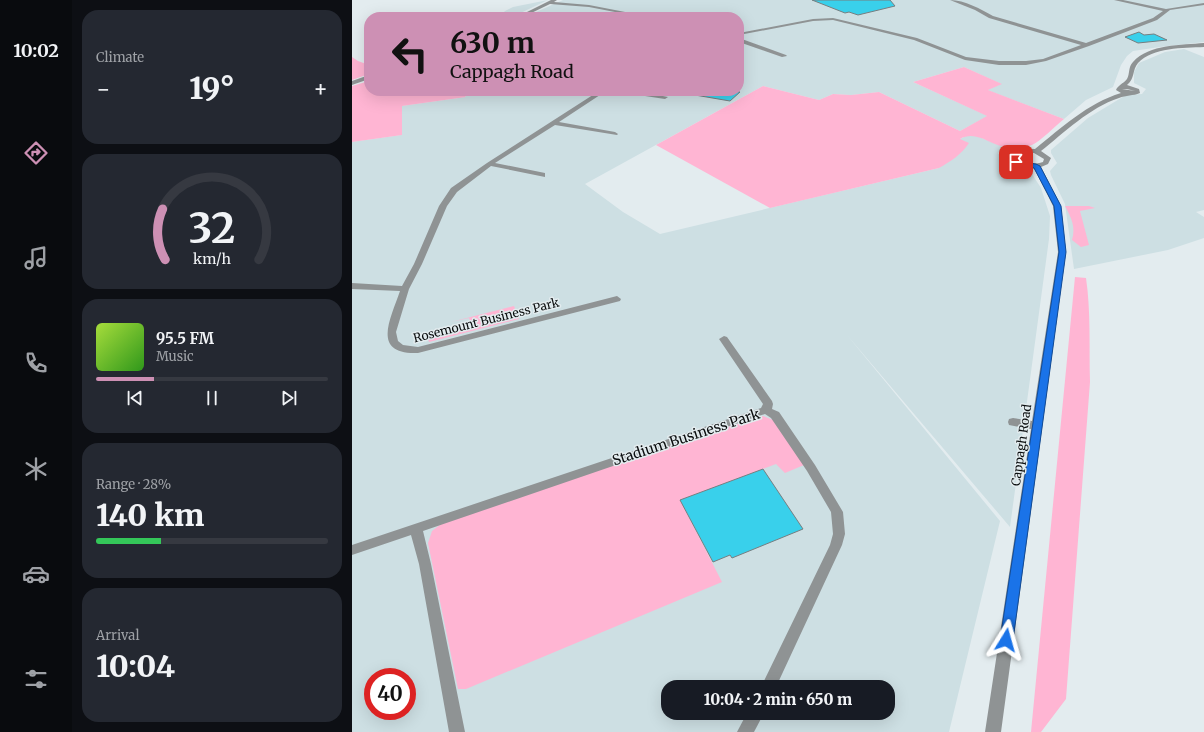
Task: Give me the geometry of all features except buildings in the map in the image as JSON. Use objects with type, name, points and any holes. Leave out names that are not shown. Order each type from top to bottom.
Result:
[{"type":"street","points":[[530,12],[555,0]]},
{"type":"street","points":[[952,0],[977,9],[991,17],[1087,45]]},
{"type":"street","points":[[1116,0],[1166,10]]},
{"type":"street","points":[[550,3],[589,6],[622,12]]},
{"type":"street","points":[[744,33],[813,20],[833,19],[845,21],[873,30],[915,39],[965,58],[1009,64],[1044,60],[1155,19],[1166,10],[1181,6],[1204,4]]},
{"type":"street","points":[[744,42],[784,56]]},
{"type":"street","points":[[1113,97],[1138,92],[1133,88],[1129,81],[1131,69],[1135,62],[1150,54],[1174,48],[1204,45]]},
{"type":"street","points":[[352,83],[364,79]]},
{"type":"street","points":[[1036,151],[1079,118],[1113,97],[1129,81]]},
{"type":"street","points":[[1121,88],[1133,88]]},
{"type":"street","points":[[1121,88],[1128,93]]},
{"type":"street","name":"Rosemount Business Park","points":[[595,96],[489,164],[454,190],[443,206],[405,289],[391,332],[391,337],[398,347],[409,350],[427,348],[617,299]]},
{"type":"street","points":[[658,96],[665,97]]},
{"type":"street","points":[[554,123],[615,134]]},
{"type":"street","points":[[1016,151],[1036,151],[1048,158],[1046,164],[1036,166],[1022,165],[1010,157],[1012,153],[1016,151]]},
{"type":"street","points":[[489,164],[542,175]]},
{"type":"street","name":"Cappagh Road","points":[[993,732],[1062,252],[1057,206],[1036,166]]},
{"type":"street","points":[[352,286],[405,289]]},
{"type":"street","points":[[724,339],[768,404],[766,410]]},
{"type":"street","name":"Stadium Business Park","points":[[352,550],[766,410],[775,416],[811,468],[837,512],[839,527],[836,545],[771,680]]},
{"type":"street","points":[[1013,422],[1037,426]]},
{"type":"street","points":[[416,528],[425,564],[457,732]]},
{"type":"street","points":[[745,732],[752,720]]},
{"type":"shaded area","points":[[548,0],[523,12],[504,12],[513,7]]},
{"type":"shaded area","points":[[563,0],[1204,0],[1204,42],[1133,51],[1127,56],[1121,65],[1113,87],[1086,100],[1064,119],[987,90],[1001,84],[964,67],[913,82],[988,116],[960,131],[879,92],[851,95],[833,94],[819,100],[763,86],[585,184],[623,212],[660,234],[939,168],[960,139],[966,136],[977,136],[1004,147],[998,153],[1005,163],[1032,174],[1041,188],[1050,216],[1049,239],[1010,527],[847,335],[1000,521],[949,732],[352,732],[352,142],[401,135],[402,106],[466,97],[465,96],[744,96],[744,12],[536,12]]},
{"type":"shaded area","points":[[1184,49],[1204,57],[1204,210],[1196,212],[1204,217],[1204,238],[1168,250],[1074,269],[1065,204],[1050,171],[1057,163],[1051,153],[1051,150],[1088,118],[1126,95],[1142,94],[1146,89],[1134,83],[1134,72],[1139,63],[1165,52]]},
{"type":"shaded area","points":[[352,57],[364,63],[364,76],[352,80]]},
{"type":"shaded area","points":[[964,67],[1002,84],[988,90],[1064,119],[1040,140],[1029,146],[1018,148],[1004,147],[982,138],[972,136],[966,137],[960,139],[969,143],[963,151],[939,168],[770,208],[656,145],[763,86],[819,100],[833,94],[851,95],[879,92],[960,131],[987,116],[913,82]]},
{"type":"shaded area","points":[[364,82],[364,96],[466,97],[402,106],[402,135],[352,142],[352,86]]},
{"type":"shaded area","points":[[1065,206],[1089,206],[1095,208],[1080,211],[1089,245],[1081,247],[1072,240],[1073,226]]},
{"type":"shaded area","points":[[1075,277],[1086,278],[1088,291],[1090,382],[1066,699],[1041,732],[1031,732]]},
{"type":"shaded area","points":[[514,306],[519,319],[429,342],[428,339],[458,332],[457,329],[459,328],[461,331],[473,328],[469,318],[451,322]]},
{"type":"shaded area","points":[[763,416],[773,420],[804,465],[785,473],[776,464],[680,500],[722,582],[466,689],[458,689],[428,543],[432,531],[441,524],[699,436]]},
{"type":"route","points":[[1006,640],[1062,252],[1057,206],[1036,166],[1022,165],[1016,162]]}]
